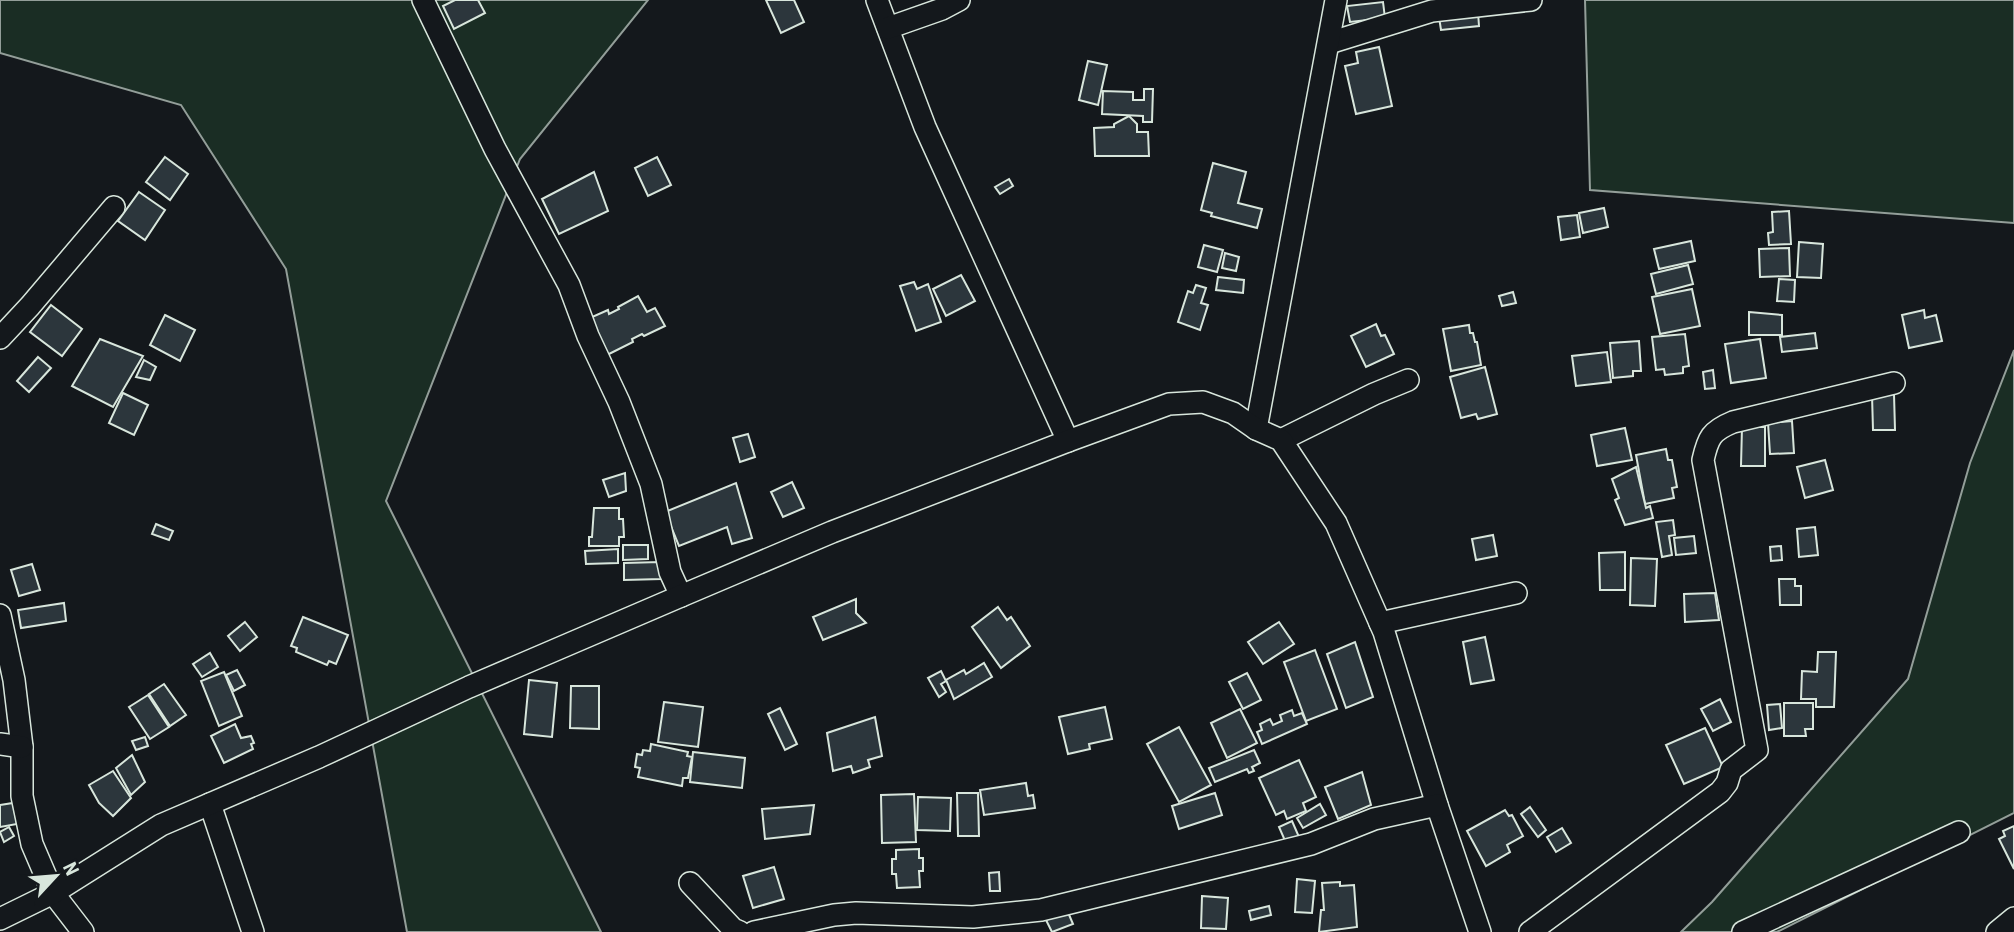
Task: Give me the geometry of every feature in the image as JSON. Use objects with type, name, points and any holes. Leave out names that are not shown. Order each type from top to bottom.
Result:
[{"type":"street","points":[[423,0],[495,149],[569,285],[651,484],[670,572],[681,596]]},
{"type":"street","points":[[877,0],[925,127],[1068,441]]},
{"type":"street","points":[[888,28],[942,9],[959,0]]},
{"type":"street","points":[[1256,429],[1336,0]]},
{"type":"street","points":[[1329,43],[1432,11],[1531,0]]},
{"type":"street","points":[[0,338],[114,207]]},
{"type":"street","points":[[1281,440],[1408,380]]},
{"type":"street","points":[[1530,932],[1720,792],[1727,783],[1731,770],[1757,750],[1703,460],[1707,442],[1717,429],[1733,422],[1894,383]]},
{"type":"street","points":[[0,919],[53,893],[161,825],[319,757],[469,687],[832,532],[1169,404],[1203,402],[1233,413],[1256,429],[1281,440],[1336,523],[1380,623],[1480,932]]},
{"type":"street","points":[[1380,623],[1516,593]]},
{"type":"street","points":[[0,615],[14,680],[22,747],[22,796],[32,844],[53,893],[83,932]]},
{"type":"street","points":[[0,744],[22,747]]},
{"type":"street","points":[[210,804],[253,932]]},
{"type":"street","points":[[754,932],[856,913],[973,917],[1041,910],[1311,844],[1374,819],[1437,805]]},
{"type":"street","points":[[1743,932],[1959,832]]},
{"type":"street","points":[[690,883],[733,929],[740,932]]},
{"type":"street","points":[[1997,932],[2014,918]]},
{"type":"green space","points":[[0,0],[648,0],[520,159],[386,501],[601,932],[407,932],[286,269],[181,105],[0,53]]},
{"type":"green space","points":[[1585,0],[2014,0],[2014,223],[1590,190]]},
{"type":"green space","points":[[2014,350],[2014,813],[1777,932],[1681,932],[1712,902],[1908,679],[1970,463]]},
{"type":"building","points":[[455,0],[478,0],[485,13],[454,29],[443,6]]},
{"type":"building","points":[[766,0],[794,0],[804,22],[781,33]]},
{"type":"building","points":[[1383,2],[1385,18],[1350,22],[1347,6]]},
{"type":"building","points":[[1478,12],[1479,26],[1441,30],[1439,17]]},
{"type":"building","points":[[1379,47],[1392,106],[1356,114],[1345,66],[1358,63],[1356,52]]},
{"type":"building","points":[[1088,61],[1107,65],[1098,105],[1079,100]]},
{"type":"building","points":[[1144,89],[1153,89],[1152,122],[1143,122],[1143,116],[1102,114],[1103,91],[1133,92],[1133,100],[1144,100]]},
{"type":"building","points":[[1129,116],[1137,124],[1137,132],[1148,132],[1149,156],[1095,156],[1094,128],[1114,127],[1114,124]]},
{"type":"building","points":[[165,157],[188,174],[170,200],[146,182]]},
{"type":"building","points":[[657,157],[671,185],[648,196],[635,168]]},
{"type":"building","points":[[1213,163],[1246,172],[1238,203],[1262,209],[1257,228],[1211,216],[1212,213],[1201,210]]},
{"type":"building","points":[[594,172],[608,211],[559,234],[542,199]]},
{"type":"building","points":[[1009,179],[1013,186],[1000,194],[995,187]]},
{"type":"building","points":[[139,192],[165,210],[145,240],[118,221]]},
{"type":"building","points":[[1604,208],[1608,227],[1583,233],[1579,213]]},
{"type":"building","points":[[1789,211],[1791,244],[1769,245],[1768,233],[1773,232],[1772,212]]},
{"type":"building","points":[[1577,215],[1580,237],[1561,240],[1558,217]]},
{"type":"building","points":[[1691,241],[1695,261],[1659,269],[1654,249]]},
{"type":"building","points":[[1799,242],[1823,244],[1821,278],[1797,277]]},
{"type":"building","points":[[1204,245],[1223,250],[1217,272],[1198,267]]},
{"type":"building","points":[[1789,248],[1790,276],[1760,277],[1759,249]]},
{"type":"building","points":[[1225,253],[1239,257],[1236,271],[1222,268]]},
{"type":"building","points":[[1688,265],[1693,284],[1656,294],[1651,274]]},
{"type":"building","points":[[961,275],[975,301],[946,316],[933,289]]},
{"type":"building","points":[[1218,277],[1244,280],[1243,293],[1216,290]]},
{"type":"building","points":[[1779,279],[1795,280],[1794,302],[1777,301]]},
{"type":"building","points":[[914,282],[917,289],[928,284],[941,322],[916,331],[900,286]]},
{"type":"building","points":[[1196,285],[1206,288],[1201,303],[1208,305],[1200,330],[1178,322],[1188,291],[1193,293]]},
{"type":"building","points":[[1692,289],[1700,326],[1660,334],[1652,297]]},
{"type":"building","points":[[1513,292],[1516,303],[1502,306],[1499,296]]},
{"type":"building","points":[[638,296],[647,312],[655,308],[665,326],[632,339],[633,342],[605,356],[592,317],[608,310],[609,314]]},
{"type":"building","points":[[51,305],[82,329],[62,356],[30,332]]},
{"type":"building","points":[[1924,310],[1925,318],[1936,315],[1942,341],[1909,348],[1902,315]]},
{"type":"building","points":[[1749,312],[1782,315],[1782,335],[1749,335]]},
{"type":"building","points":[[165,315],[195,330],[180,361],[150,345]]},
{"type":"building","points":[[1376,324],[1394,354],[1366,367],[1351,336]]},
{"type":"building","points":[[1469,325],[1470,333],[1473,333],[1477,342],[1481,365],[1451,371],[1443,329]]},
{"type":"building","points":[[1815,333],[1817,348],[1782,352],[1780,337]]},
{"type":"building","points":[[1685,334],[1689,366],[1683,367],[1683,373],[1665,375],[1664,369],[1656,370],[1652,337]]},
{"type":"building","points":[[100,339],[143,356],[113,407],[72,386]]},
{"type":"building","points":[[1760,339],[1766,378],[1731,383],[1725,344]]},
{"type":"building","points":[[1639,341],[1641,371],[1633,371],[1633,376],[1613,378],[1610,343]]},
{"type":"building","points":[[1607,352],[1611,382],[1576,386],[1572,356]]},
{"type":"building","points":[[38,357],[51,368],[29,392],[17,381]]},
{"type":"building","points":[[144,360],[156,367],[150,380],[136,377]]},
{"type":"building","points":[[1485,367],[1497,414],[1478,419],[1476,414],[1461,418],[1450,377]]},
{"type":"building","points":[[1713,370],[1715,388],[1705,389],[1703,372]]},
{"type":"building","points":[[123,393],[148,405],[134,435],[109,423]]},
{"type":"building","points":[[1894,394],[1895,430],[1873,430],[1872,395]]},
{"type":"building","points":[[1792,421],[1794,453],[1770,454],[1768,423]]},
{"type":"building","points":[[1742,427],[1765,427],[1765,466],[1741,466]]},
{"type":"building","points":[[1625,428],[1632,460],[1597,466],[1591,435]]},
{"type":"building","points":[[748,434],[755,457],[740,462],[733,438]]},
{"type":"building","points":[[1666,449],[1668,460],[1672,460],[1677,487],[1672,488],[1674,498],[1645,504],[1636,455]]},
{"type":"building","points":[[1825,460],[1833,490],[1805,498],[1797,467]]},
{"type":"building","points":[[1636,467],[1646,508],[1650,506],[1653,518],[1625,525],[1615,500],[1619,498],[1612,479]]},
{"type":"building","points":[[625,473],[626,491],[609,497],[603,480]]},
{"type":"building","points":[[792,482],[804,508],[783,517],[771,492]]},
{"type":"building","points":[[736,483],[752,538],[732,544],[727,527],[679,546],[665,512]]},
{"type":"building","points":[[594,508],[619,508],[624,537],[619,537],[619,546],[589,546]]},
{"type":"building","points":[[1673,520],[1675,535],[1669,536],[1672,555],[1662,557],[1656,522]]},
{"type":"building","points":[[156,524],[173,531],[169,540],[152,534]]},
{"type":"building","points":[[1815,527],[1818,555],[1799,557],[1797,529]]},
{"type":"building","points":[[1493,535],[1497,556],[1476,560],[1472,539]]},
{"type":"building","points":[[1694,536],[1696,553],[1676,555],[1674,538]]},
{"type":"building","points":[[623,545],[648,545],[648,559],[623,560]]},
{"type":"building","points":[[1781,546],[1782,560],[1771,561],[1770,547]]},
{"type":"building","points":[[618,549],[618,563],[586,564],[585,551]]},
{"type":"building","points":[[1625,552],[1625,590],[1600,590],[1599,553]]},
{"type":"building","points":[[1631,558],[1657,559],[1655,606],[1630,605]]},
{"type":"building","points":[[660,562],[661,579],[624,580],[624,563]]},
{"type":"building","points":[[32,564],[40,590],[19,596],[11,570]]},
{"type":"building","points":[[1779,579],[1795,579],[1795,586],[1801,586],[1801,605],[1780,605]]},
{"type":"building","points":[[1715,593],[1719,620],[1685,622],[1684,594]]},
{"type":"building","points":[[856,599],[856,613],[866,623],[823,640],[813,617]]},
{"type":"building","points":[[64,603],[66,621],[21,628],[18,610]]},
{"type":"building","points":[[998,607],[1007,620],[1011,617],[1030,646],[1001,668],[972,627]]},
{"type":"building","points":[[303,617],[348,635],[336,664],[329,661],[327,665],[296,652],[297,648],[291,646]]},
{"type":"building","points":[[245,622],[257,637],[240,651],[228,636]]},
{"type":"building","points":[[1279,622],[1294,644],[1263,664],[1248,642]]},
{"type":"building","points":[[1485,637],[1494,680],[1471,684],[1463,642]]},
{"type":"building","points":[[1355,642],[1373,697],[1346,708],[1327,654]]},
{"type":"building","points":[[1315,650],[1337,709],[1306,721],[1284,662]]},
{"type":"building","points":[[1818,652],[1836,652],[1834,707],[1816,707],[1816,699],[1801,699],[1802,671],[1817,672]]},
{"type":"building","points":[[210,653],[218,667],[202,677],[193,664]]},
{"type":"building","points":[[984,663],[992,677],[954,699],[946,680],[964,670],[966,674]]},
{"type":"building","points":[[237,670],[245,685],[234,691],[226,675]]},
{"type":"building","points":[[941,671],[946,681],[941,684],[946,692],[939,697],[928,678]]},
{"type":"building","points":[[224,672],[242,716],[219,726],[201,681]]},
{"type":"building","points":[[1247,673],[1261,700],[1243,709],[1229,682]]},
{"type":"building","points":[[529,680],[557,683],[552,737],[524,734]]},
{"type":"building","points":[[164,684],[186,715],[170,726],[149,694]]},
{"type":"building","points":[[571,686],[599,686],[599,729],[570,728]]},
{"type":"building","points":[[148,695],[169,727],[150,739],[129,707]]},
{"type":"building","points":[[1720,699],[1731,722],[1713,731],[1701,709]]},
{"type":"building","points":[[664,702],[703,707],[698,747],[658,742]]},
{"type":"building","points":[[1784,703],[1813,703],[1813,729],[1805,729],[1806,736],[1784,736]]},
{"type":"building","points":[[1780,704],[1782,728],[1769,730],[1767,705]]},
{"type":"building","points":[[1105,707],[1112,739],[1089,744],[1090,749],[1068,754],[1059,717]]},
{"type":"building","points":[[780,708],[797,744],[785,750],[768,714]]},
{"type":"building","points":[[1240,709],[1257,743],[1227,758],[1211,723]]},
{"type":"building","points":[[1292,710],[1294,716],[1302,713],[1307,724],[1262,744],[1257,732],[1262,730],[1260,724],[1270,719],[1273,725],[1282,721],[1280,715]]},
{"type":"building","points":[[875,717],[882,756],[868,760],[870,767],[853,773],[851,766],[833,771],[827,733]]},
{"type":"building","points":[[235,724],[241,738],[251,736],[253,749],[224,763],[211,736]]},
{"type":"building","points":[[1179,727],[1211,785],[1179,802],[1147,744]]},
{"type":"building","points":[[1705,728],[1723,767],[1684,784],[1666,745]]},
{"type":"building","points":[[145,737],[148,746],[136,750],[132,741]]},
{"type":"building","points":[[651,744],[688,752],[687,756],[692,757],[688,778],[683,778],[682,786],[638,777],[640,768],[635,767],[637,754],[642,755],[643,750],[650,751]]},
{"type":"building","points":[[1254,750],[1260,763],[1252,767],[1254,771],[1249,773],[1247,769],[1215,782],[1209,768]]},
{"type":"building","points":[[693,752],[745,758],[742,788],[690,782]]},
{"type":"building","points":[[132,755],[145,782],[131,795],[116,768]]},
{"type":"building","points":[[1299,760],[1316,797],[1303,803],[1306,811],[1287,819],[1284,811],[1276,815],[1259,778]]},
{"type":"building","points":[[113,771],[131,798],[113,816],[99,803],[89,785]]},
{"type":"building","points":[[1362,772],[1371,805],[1338,819],[1325,787]]},
{"type":"building","points":[[1026,783],[1028,796],[1033,795],[1035,808],[984,815],[980,790]]},
{"type":"building","points":[[957,793],[978,793],[979,836],[958,836]]},
{"type":"building","points":[[1215,793],[1222,815],[1179,829],[1172,806]]},
{"type":"building","points":[[914,794],[916,842],[882,843],[881,795]]},
{"type":"building","points":[[918,797],[951,798],[950,831],[917,830]]},
{"type":"building","points":[[13,803],[17,824],[0,827],[0,805]]},
{"type":"building","points":[[1320,804],[1326,815],[1303,828],[1297,818]]},
{"type":"building","points":[[814,805],[810,834],[765,839],[762,809]]},
{"type":"building","points":[[1530,807],[1546,830],[1538,837],[1521,814]]},
{"type":"building","points":[[1505,810],[1509,816],[1512,815],[1523,836],[1507,845],[1510,852],[1486,866],[1467,831]]},
{"type":"building","points":[[1292,821],[1299,837],[1286,843],[1279,827]]},
{"type":"building","points":[[2014,826],[2014,869],[1999,839],[2005,836],[2003,831]]},
{"type":"building","points":[[9,827],[14,836],[4,842],[0,832]]},
{"type":"building","points":[[1562,828],[1571,843],[1556,852],[1547,837]]},
{"type":"building","points":[[919,849],[919,858],[923,858],[923,871],[919,871],[920,887],[897,888],[896,874],[892,874],[892,859],[896,859],[896,850]]},
{"type":"building","points":[[774,867],[784,899],[753,908],[743,876]]},
{"type":"building","points":[[999,872],[1000,891],[990,891],[989,873]]},
{"type":"building","points":[[1297,879],[1315,881],[1312,913],[1295,912]]},
{"type":"building","points":[[1340,882],[1340,886],[1354,885],[1357,927],[1319,932],[1321,910],[1324,910],[1322,883]]},
{"type":"building","points":[[1202,896],[1228,898],[1226,929],[1201,928]]},
{"type":"building","points":[[1269,906],[1271,915],[1251,920],[1249,911]]},
{"type":"building","points":[[1067,910],[1073,924],[1052,932],[1046,920]]}]
